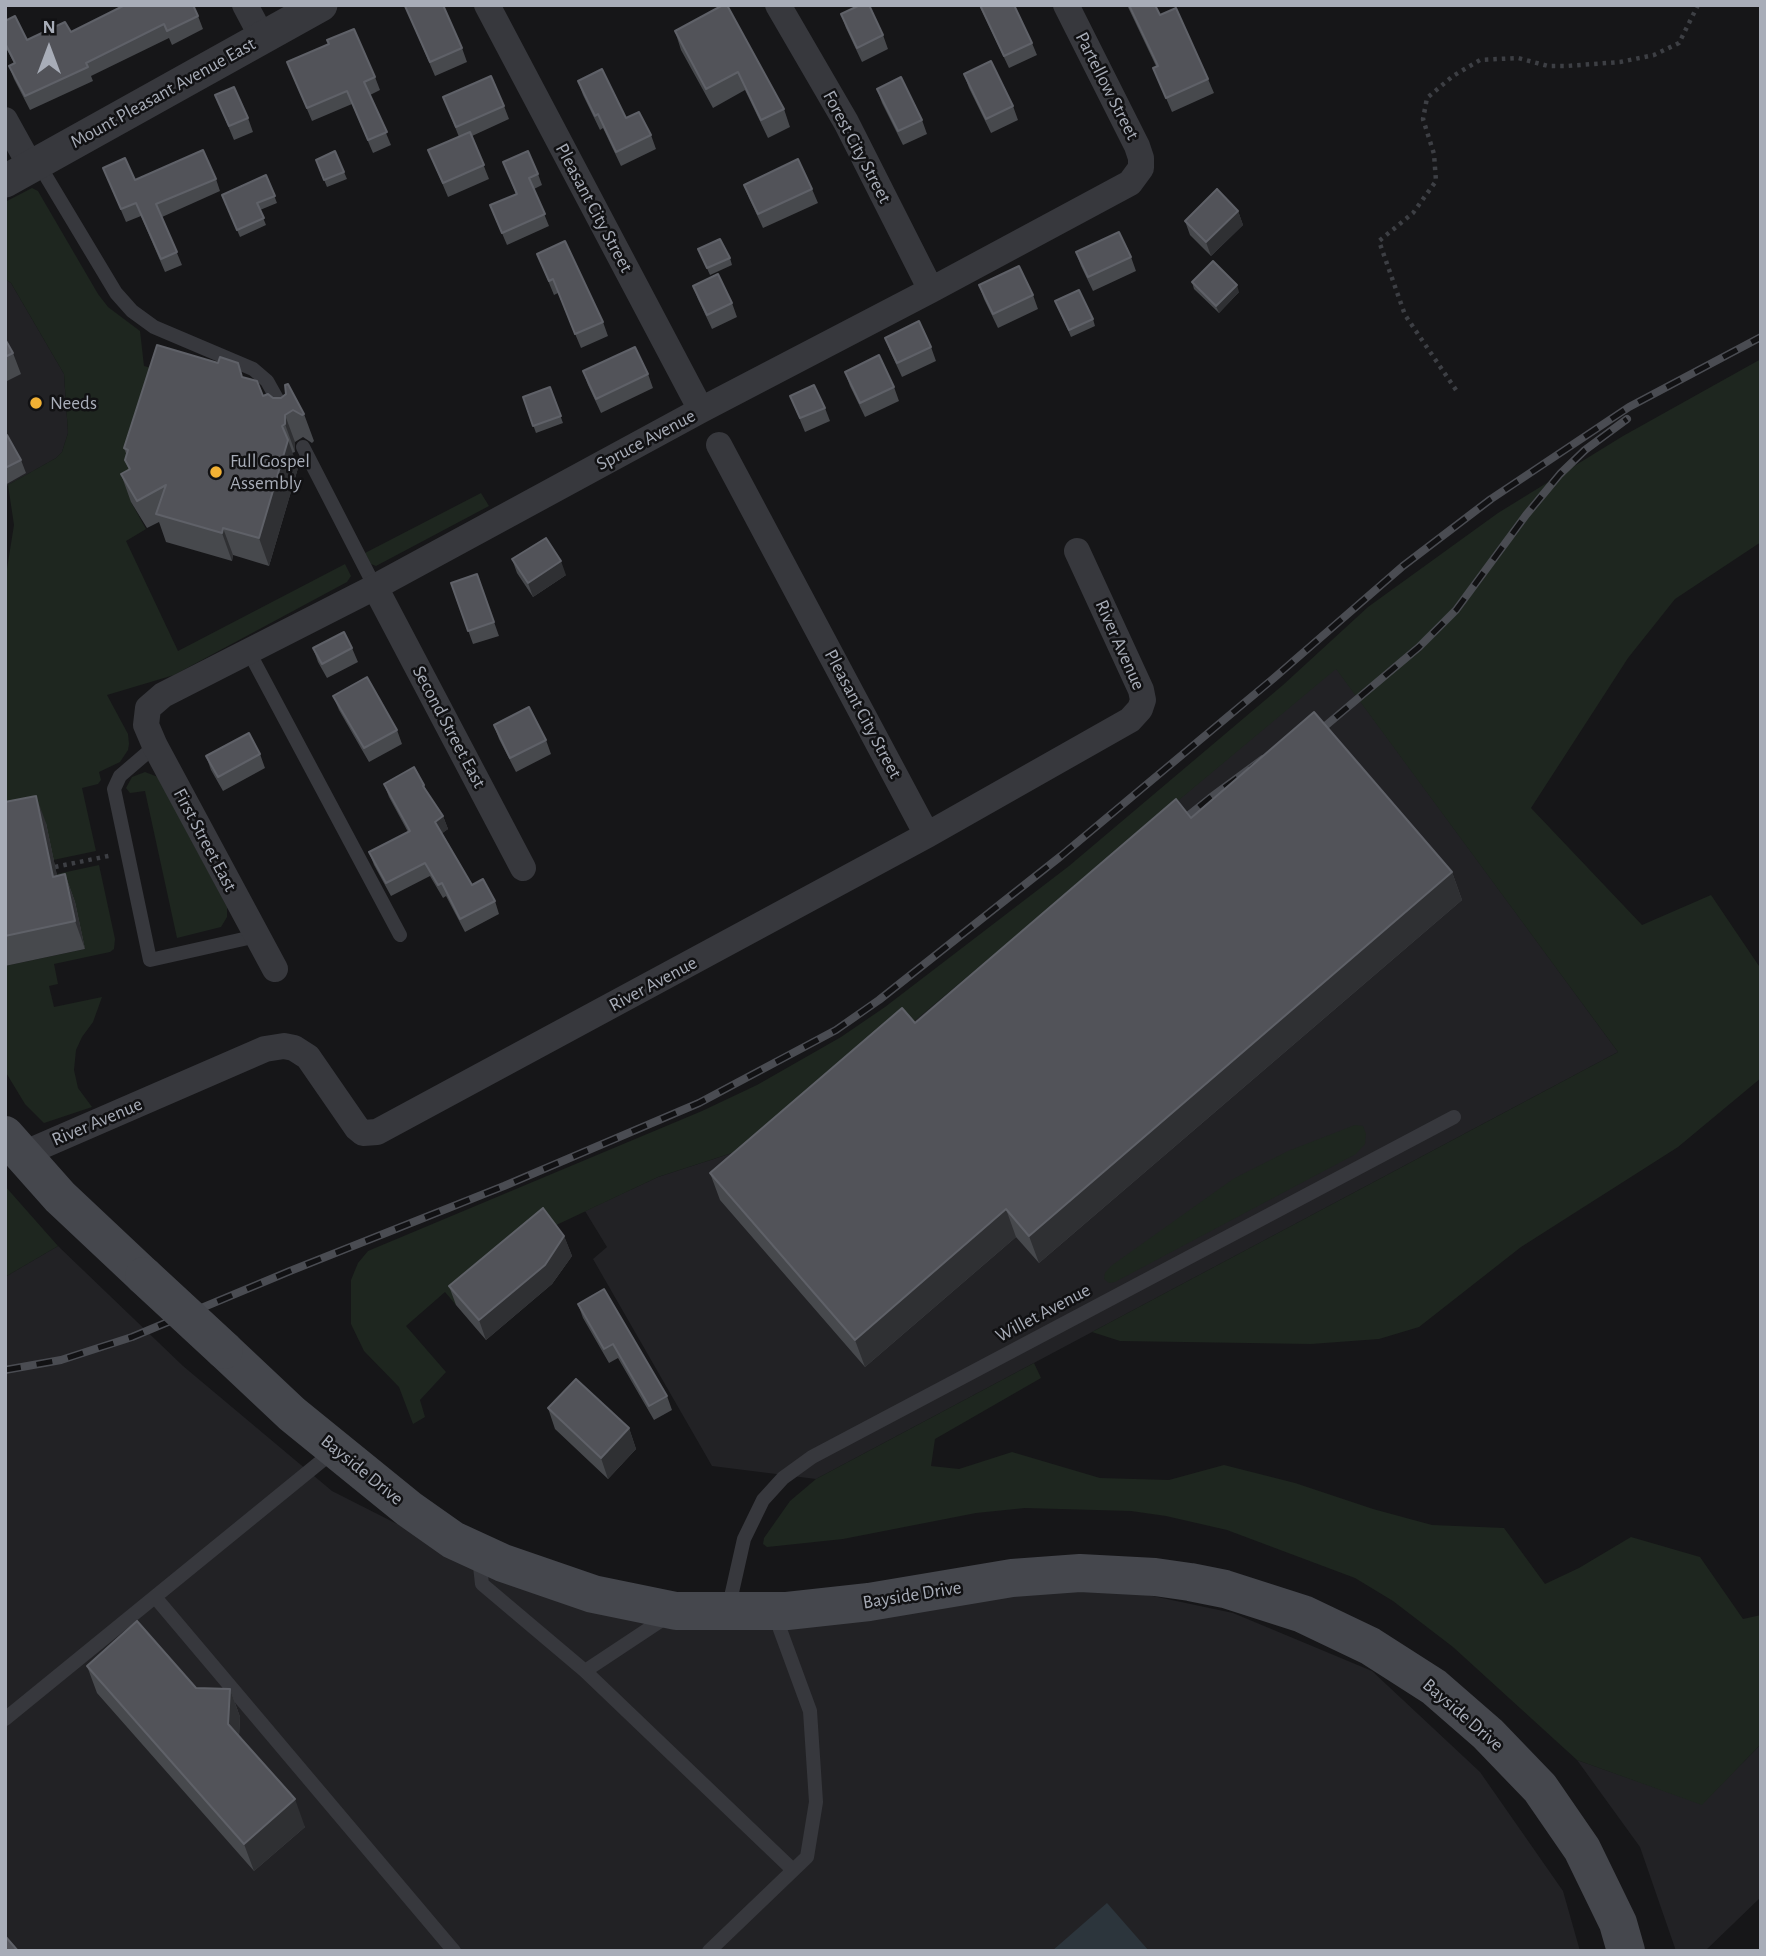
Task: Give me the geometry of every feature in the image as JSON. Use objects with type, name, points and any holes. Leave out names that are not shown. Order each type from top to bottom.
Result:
[{"type":"main road","name":"Bayside Drive","points":[[13,1145],[60,1197],[292,1413],[409,1509],[453,1540],[540,1577],[593,1594],[676,1611],[773,1612],[825,1608],[1013,1578],[1080,1573],[1129,1575],[1225,1589],[1303,1614],[1370,1646],[1434,1687],[1488,1734],[1540,1788],[1582,1849],[1614,1913],[1626,1951]]},
{"type":"street","points":[[245,5],[262,37]]},
{"type":"street","name":"Mount Pleasant Avenue East","points":[[25,170],[321,5]]},
{"type":"street","name":"Pleasant City Street","points":[[486,5],[701,410]]},
{"type":"street","name":"Forest City Street","points":[[778,5],[846,122],[931,290]]},
{"type":"street","name":"Partellow Street","points":[[1066,5],[1138,146],[1141,169]]},
{"type":"street","points":[[5,120],[25,170]]},
{"type":"street","name":"Spruce Avenue","points":[[148,709],[163,695],[375,587],[701,410],[1130,183],[1141,169]]},
{"type":"street","name":"Pleasant City Street","points":[[719,445],[927,835]]},
{"type":"street","name":"River Avenue","points":[[13,1145],[265,1049],[284,1046],[294,1048],[308,1057],[357,1128],[363,1133],[377,1132],[927,835],[1130,720],[1140,709],[1143,700],[1141,690],[1077,551]]},
{"type":"street","name":"Second Street East","points":[[375,587],[523,868]]},
{"type":"street","name":"First Street East","points":[[148,709],[146,725],[155,746],[275,969]]},
{"type":"lane","points":[[25,170],[132,312],[154,327],[253,369],[267,381],[287,417]]},
{"type":"lane","points":[[303,447],[375,587]]},
{"type":"lane","points":[[249,652],[400,934]]},
{"type":"lane","points":[[155,746],[120,776],[114,789],[150,960],[257,936]]},
{"type":"lane","name":"Willet Avenue","points":[[727,1611],[744,1539],[762,1500],[783,1478],[812,1457],[1454,1117]]},
{"type":"lane","points":[[5,1719],[336,1449]]},
{"type":"lane","points":[[478,1552],[482,1584],[585,1671],[793,1870]]},
{"type":"lane","points":[[155,1597],[454,1951]]},
{"type":"lane","points":[[585,1671],[676,1611]]},
{"type":"lane","points":[[709,1951],[807,1857],[816,1802],[810,1711],[773,1612]]},
{"type":"path","points":[[1455,390],[1405,315],[1379,242],[1413,213],[1436,181],[1434,154],[1423,120],[1427,98],[1453,76],[1480,60],[1518,58],[1548,66],[1567,66],[1620,62],[1654,55],[1679,43],[1698,5]]},
{"type":"path","points":[[55,867],[127,851]]},
{"type":"shaded area","points":[[32,188],[38,191],[98,294],[108,307],[140,331],[144,366],[166,372],[131,502],[146,529],[126,541],[178,651],[345,564],[351,576],[347,582],[174,675],[107,695],[128,734],[129,744],[120,762],[99,772],[101,780],[98,784],[82,788],[96,851],[53,860],[5,831],[5,581],[14,525],[8,485],[56,458],[62,452],[68,433],[64,374],[11,283],[5,279],[5,202]]},
{"type":"shaded area","name":"Needs","points":[[5,279],[11,283],[64,374],[68,433],[62,452],[56,458],[5,487]]},
{"type":"shaded area","points":[[1761,359],[1761,542],[1675,599],[1628,658],[1531,808],[1642,925],[1711,895],[1761,969],[1761,1078],[1678,1147],[1521,1247],[1419,1327],[1379,1339],[1311,1344],[1120,1341],[1092,1332],[1618,1052],[1336,669],[772,1140],[658,1177],[550,1228],[456,1305],[445,1292],[406,1326],[446,1372],[420,1400],[425,1417],[413,1424],[399,1387],[364,1351],[351,1324],[351,1280],[358,1263],[368,1251],[702,1111],[757,1085],[841,1037],[885,1007],[1069,866],[1283,685],[1368,607],[1498,513],[1623,436]]},
{"type":"shaded area","points":[[481,493],[489,506],[376,566],[371,564],[365,553]]},
{"type":"shaded area","points":[[1336,668],[1618,1052],[816,1479],[712,1466],[593,1259],[607,1247],[585,1211],[658,1177],[772,1140]]},
{"type":"shaded area","points":[[145,772],[158,777],[227,907],[227,917],[221,927],[177,938],[145,791],[130,793],[126,788],[132,777]]},
{"type":"shaded area","points":[[99,865],[115,939],[114,949],[54,964],[58,984],[49,986],[54,1007],[102,997],[93,1022],[76,1050],[74,1070],[78,1088],[92,1107],[44,1123],[25,1104],[5,1071],[5,966],[85,949],[63,904],[57,874]]},
{"type":"shaded area","points":[[1355,1125],[1363,1126],[1366,1134],[1365,1144],[1356,1154],[1115,1282],[1109,1283],[1104,1279],[1111,1266],[1233,1179],[1288,1151]]},
{"type":"shaded area","points":[[5,1186],[58,1246],[5,1277]]},
{"type":"shaded area","points":[[58,1246],[183,1366],[332,1491],[480,1566],[676,1611],[1049,1574],[1233,1613],[1372,1671],[1480,1772],[1563,1891],[1580,1951],[5,1951],[5,1277]]},
{"type":"shaded area","points":[[1034,1363],[1041,1378],[935,1439],[931,1466],[959,1469],[1012,1452],[1100,1478],[1169,1480],[1224,1465],[1295,1483],[1432,1525],[1504,1528],[1545,1584],[1579,1568],[1631,1537],[1700,1557],[1743,1619],[1761,1615],[1761,1744],[1702,1805],[1577,1760],[1453,1647],[1393,1601],[1355,1578],[1227,1530],[1166,1516],[1131,1511],[1025,1508],[976,1513],[843,1539],[767,1547],[763,1544],[764,1538],[790,1501],[816,1479]]},
{"type":"shaded area","points":[[1761,1744],[1761,1897],[1705,1951],[1676,1951],[1640,1847],[1577,1760],[1702,1804]]},
{"type":"shaded area","points":[[1107,1903],[1149,1951],[1052,1951]]},
{"type":"building","points":[[125,5],[193,5],[198,16],[167,31],[164,24],[86,63],[88,67],[25,96],[9,66],[15,63],[5,43],[5,21],[15,16],[27,40],[65,22],[71,32]]},
{"type":"building","points":[[443,5],[462,48],[430,62],[405,6]]},
{"type":"building","points":[[727,5],[784,109],[761,120],[738,72],[706,89],[675,31]]},
{"type":"building","points":[[860,5],[869,5],[883,35],[857,48],[841,14]]},
{"type":"building","points":[[980,5],[1014,5],[1032,43],[1004,56]]},
{"type":"building","points":[[1129,5],[1155,5],[1160,15],[1176,8],[1208,79],[1166,98],[1153,68],[1158,66]]},
{"type":"building","points":[[354,29],[375,77],[364,82],[387,132],[368,140],[347,91],[307,108],[287,62],[329,44],[327,40]]},
{"type":"building","points":[[991,61],[1013,106],[986,119],[964,74]]},
{"type":"building","points":[[602,69],[626,118],[639,112],[651,135],[616,152],[578,81]]},
{"type":"building","points":[[491,76],[504,106],[456,127],[443,97]]},
{"type":"building","points":[[901,77],[922,120],[898,131],[877,89]]},
{"type":"building","points":[[234,87],[248,118],[229,126],[215,95]]},
{"type":"building","points":[[470,132],[484,165],[443,183],[428,150]]},
{"type":"building","points":[[203,150],[216,179],[156,204],[177,252],[161,259],[136,203],[121,209],[103,168],[125,158],[135,180]]},
{"type":"building","points":[[335,151],[344,172],[324,180],[316,160]]},
{"type":"building","points":[[528,151],[538,174],[529,178],[545,214],[502,233],[490,205],[517,194],[503,162]]},
{"type":"building","points":[[798,159],[812,189],[758,214],[744,185]]},
{"type":"building","points":[[266,175],[275,196],[257,203],[264,218],[237,230],[222,195]]},
{"type":"building","points":[[1217,189],[1238,211],[1206,242],[1185,221]]},
{"type":"building","points":[[1119,232],[1131,257],[1088,277],[1076,252]]},
{"type":"building","points":[[720,239],[730,258],[707,268],[698,249]]},
{"type":"building","points":[[565,241],[603,322],[575,334],[553,279],[549,281],[537,254]]},
{"type":"building","points":[[1213,261],[1237,285],[1216,306],[1192,282]]},
{"type":"building","points":[[1019,266],[1033,295],[993,314],[979,285]]},
{"type":"building","points":[[718,274],[732,303],[707,315],[693,286]]},
{"type":"building","points":[[1079,290],[1093,319],[1069,330],[1055,301]]},
{"type":"building","points":[[919,321],[931,347],[897,363],[885,338]]},
{"type":"building","points":[[5,339],[13,353],[5,357]]},
{"type":"building","name":"Full Gospel Assembly","points":[[157,345],[218,363],[220,357],[238,363],[242,377],[257,381],[263,396],[268,394],[273,398],[281,398],[286,394],[285,385],[288,384],[304,414],[293,410],[285,415],[285,424],[282,426],[288,440],[259,538],[223,528],[222,533],[156,514],[166,485],[137,501],[121,474],[130,469],[125,460],[128,450],[124,448]]},
{"type":"building","points":[[635,347],[648,374],[596,399],[583,371]]},
{"type":"building","points":[[879,355],[894,387],[860,403],[845,372]]},
{"type":"building","points":[[814,385],[825,408],[800,418],[790,396]]},
{"type":"building","points":[[550,387],[561,416],[533,426],[523,397]]},
{"type":"building","points":[[7,435],[21,460],[5,468],[5,436]]},
{"type":"building","points":[[546,538],[561,561],[528,583],[512,559]]},
{"type":"building","points":[[477,574],[494,622],[468,631],[451,583]]},
{"type":"building","points":[[344,632],[352,648],[322,664],[313,648]]},
{"type":"building","points":[[367,677],[397,730],[364,748],[333,696]]},
{"type":"building","points":[[529,707],[546,740],[510,758],[494,725]]},
{"type":"building","points":[[1314,712],[1452,872],[1029,1236],[1006,1209],[855,1340],[710,1173],[902,1008],[915,1023],[1176,799],[1191,818]]},
{"type":"building","points":[[249,733],[260,754],[218,777],[206,756]]},
{"type":"building","points":[[414,767],[443,816],[435,822],[472,885],[483,879],[495,901],[460,919],[442,883],[438,885],[425,863],[386,883],[369,852],[410,831],[384,784]]},
{"type":"building","points":[[36,796],[53,877],[65,874],[75,921],[5,936],[5,802]]},
{"type":"building","points":[[543,1208],[564,1236],[545,1265],[479,1320],[449,1286]]},
{"type":"building","points":[[604,1289],[667,1396],[649,1406],[613,1344],[604,1349],[578,1304]]},
{"type":"building","points":[[576,1379],[629,1428],[601,1458],[548,1408]]},
{"type":"building","points":[[137,1621],[196,1688],[230,1689],[228,1724],[295,1799],[244,1844],[87,1666]]},
{"type":"building","points":[[5,1936],[18,1951],[5,1951]]},
{"type":"railway","points":[[5,1370],[61,1360],[132,1337],[504,1186],[699,1103],[836,1030],[879,1000],[1061,856],[1403,566],[1491,499],[1629,407],[1761,337]]},
{"type":"railway","points":[[1311,738],[1419,647],[1456,610],[1526,515],[1560,474],[1585,450],[1627,419]]},
{"type":"railway","points":[[1174,827],[1263,759]]},
{"type":"place","name":"Needs","points":[[36,403]]},
{"type":"place","name":"Full Gospel Assembly","points":[[216,472]]}]
